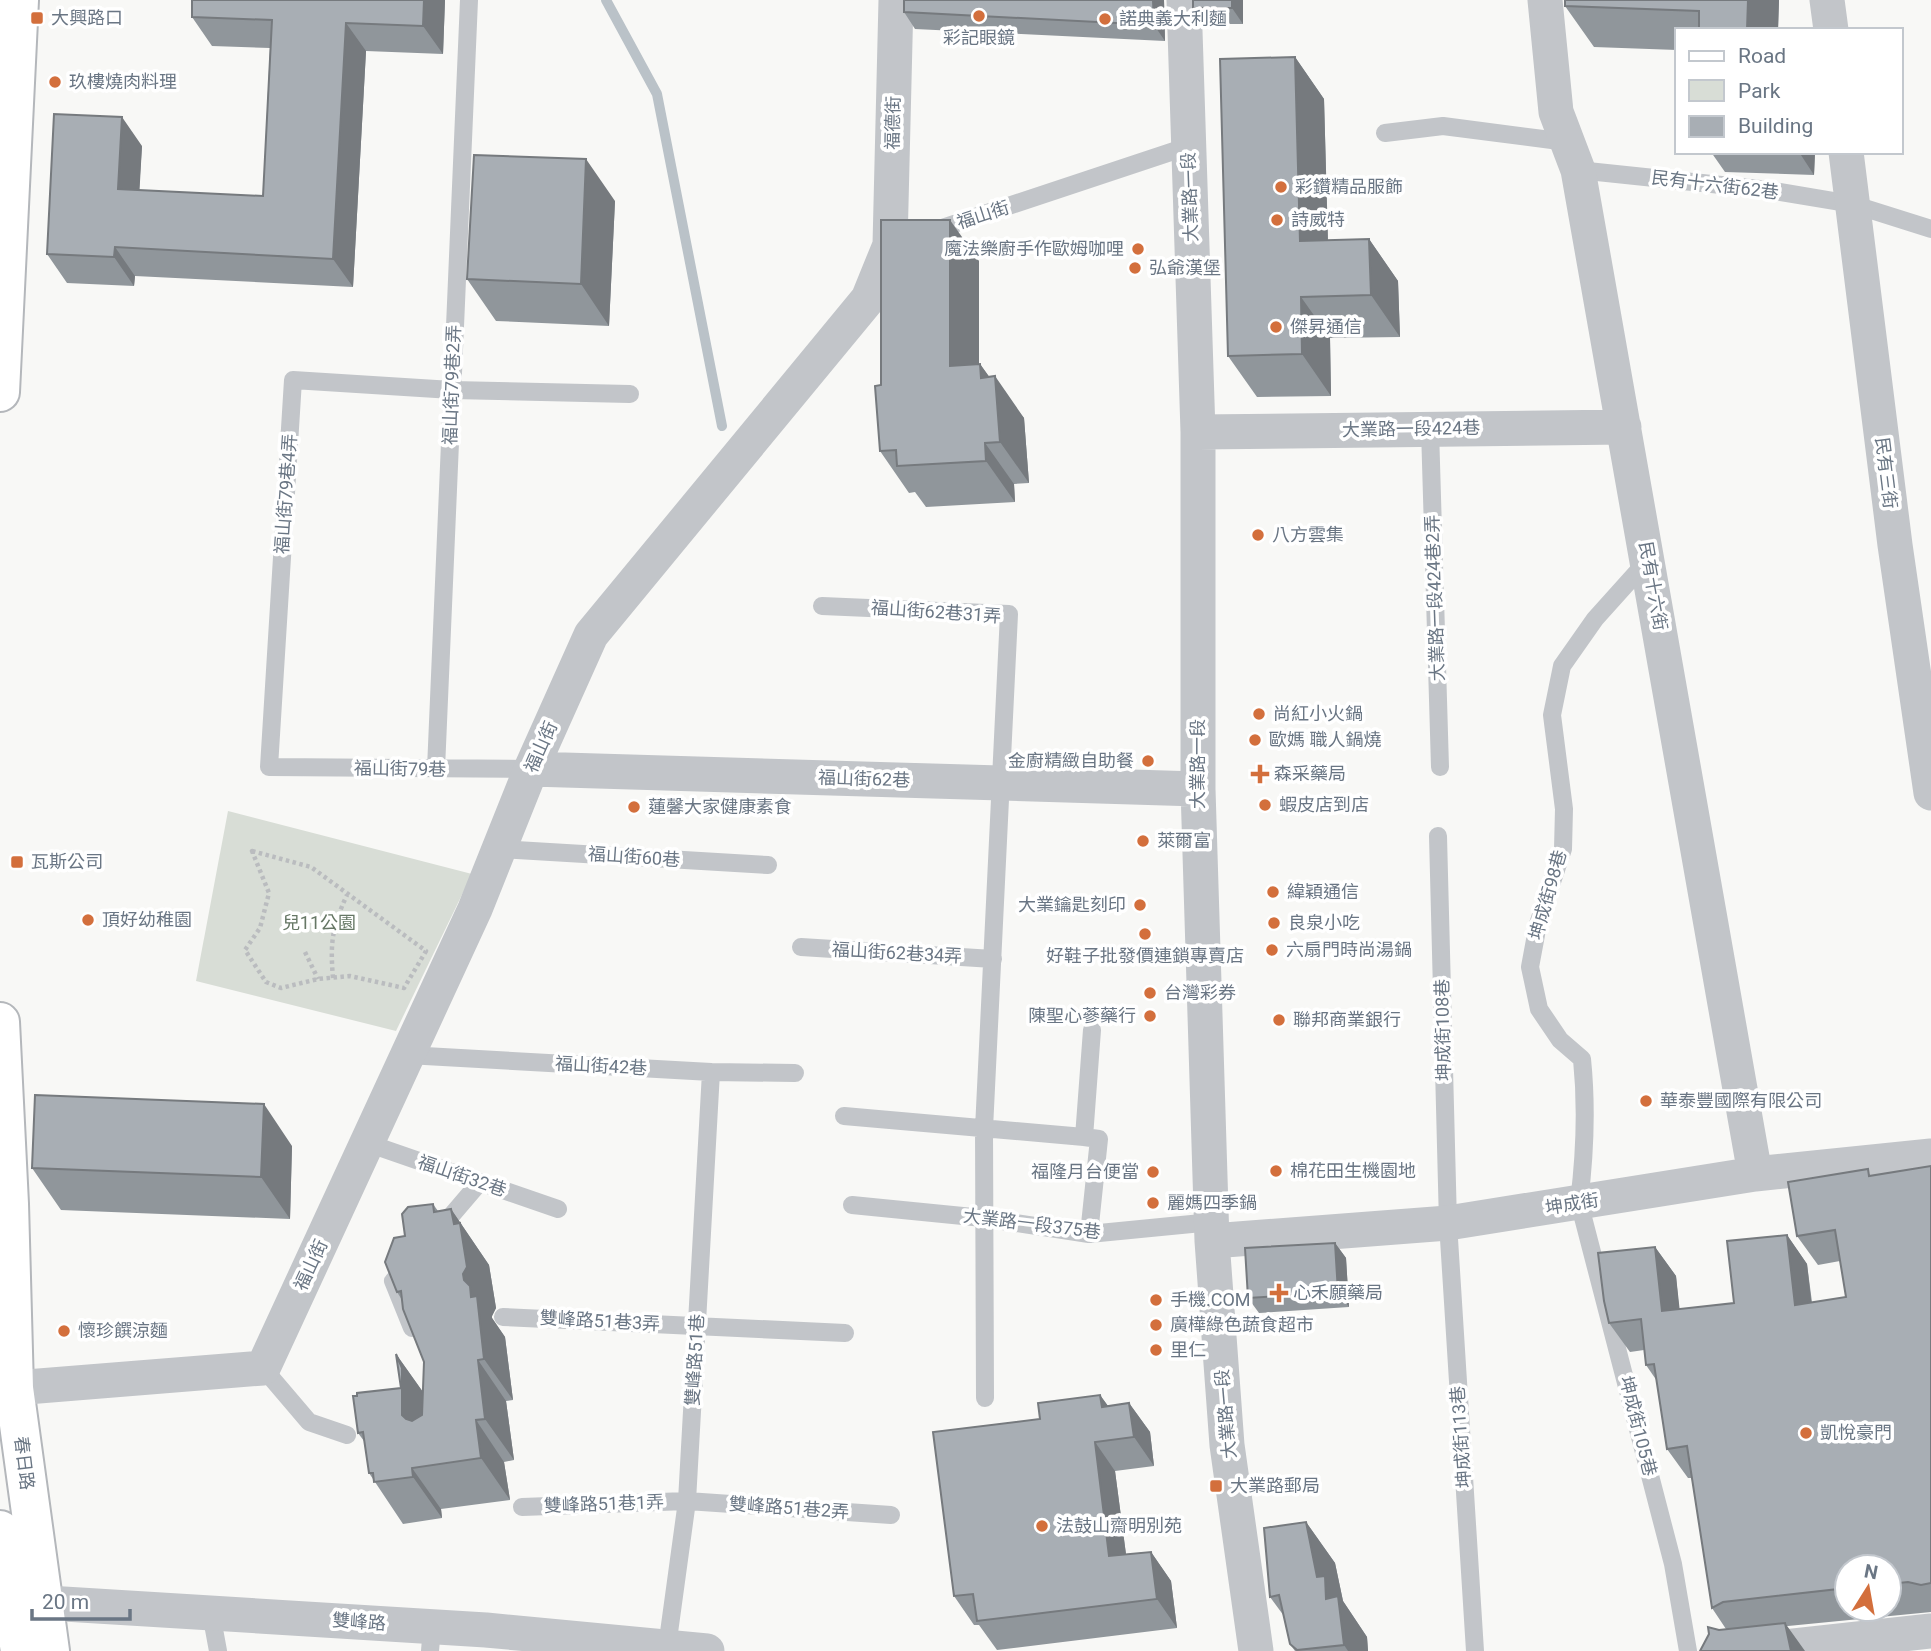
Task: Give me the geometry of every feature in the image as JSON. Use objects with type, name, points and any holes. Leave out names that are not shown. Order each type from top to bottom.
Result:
[{"type":"main road","points":[[0,391],[19,0]]},
{"type":"main road","name":"春日路","points":[[0,1022],[14,1388],[27,1602],[20,1651]]},
{"type":"main road","name":"春日路","points":[[0,1530],[27,1602],[50,1651]]},
{"type":"street","name":"福德街","points":[[896,0],[903,241]]},
{"type":"street","name":"大業路一段","points":[[1184,0],[1198,432],[1198,789],[1212,1232],[1227,1445],[1256,1651]]},
{"type":"street","name":"民有十六街","points":[[1545,0],[1556,112],[1573,156],[1624,427],[1755,1174]]},
{"type":"street","points":[[1828,0],[1831,28]]},
{"type":"street","name":"民有三街","points":[[1846,154],[1895,545],[1931,793]]},
{"type":"street","name":"福山街","points":[[263,1368],[475,909],[531,769],[591,635],[868,299],[903,241]]},
{"type":"street","name":"大業路一段424巷","points":[[1198,432],[1624,427]]},
{"type":"street","name":"福山街62巷","points":[[531,769],[1198,789]]},
{"type":"street","name":"坤成街","points":[[1212,1232],[1448,1223],[1755,1174],[1931,1156]]},
{"type":"street","points":[[14,1388],[263,1368]]},
{"type":"street","name":"雙峰路","points":[[27,1602],[211,1613],[431,1639],[667,1647],[707,1651]]},
{"type":"street","points":[[1746,1651],[1931,1631]]},
{"type":"lane","name":"福山街79巷2弄","points":[[436,769],[468,0]]},
{"type":"lane","name":"民有十六街62巷","points":[[1385,133],[1443,126],[1573,156],[1852,204],[1931,229]]},
{"type":"lane","name":"福山街","points":[[903,241],[1189,146]]},
{"type":"lane","name":"福山街79巷4弄","points":[[269,767],[293,380],[452,390]]},
{"type":"lane","points":[[452,390],[630,394]]},
{"type":"lane","name":"大業路一段424巷2弄","points":[[1430,429],[1440,767]]},
{"type":"lane","name":"坤成街98巷","points":[[1579,1202],[1585,1153],[1583,1059],[1560,1040],[1539,1009],[1530,967],[1538,924],[1563,849],[1564,809],[1552,715],[1562,667],[1595,619],[1648,560]]},
{"type":"lane","name":"福山街62巷31弄","points":[[822,606],[1009,614],[999,783]]},
{"type":"lane","name":"福山街79巷","points":[[269,767],[531,769]]},
{"type":"lane","points":[[985,1398],[984,1129],[999,783]]},
{"type":"lane","name":"坤成街108巷","points":[[1438,836],[1448,1223]]},
{"type":"lane","name":"福山街60巷","points":[[499,849],[768,865]]},
{"type":"lane","name":"福山街62巷34弄","points":[[801,947],[993,959]]},
{"type":"lane","points":[[1084,1137],[1092,1030]]},
{"type":"lane","name":"福山街42巷","points":[[407,1055],[711,1072],[795,1073]]},
{"type":"lane","name":"雙峰路51巷","points":[[667,1647],[687,1501],[711,1072]]},
{"type":"lane","points":[[844,1116],[1099,1139],[1089,1234]]},
{"type":"lane","name":"福山街32巷","points":[[367,1143],[558,1209]]},
{"type":"lane","points":[[428,1242],[480,1182]]},
{"type":"lane","name":"坤成街105巷","points":[[1579,1202],[1673,1564],[1688,1651]]},
{"type":"lane","name":"大業路一段375巷","points":[[852,1205],[983,1217],[1089,1234],[1212,1232]]},
{"type":"lane","name":"坤成街113巷","points":[[1448,1223],[1475,1651]]},
{"type":"lane","points":[[411,1262],[394,1281],[418,1345]]},
{"type":"lane","name":"雙峰路51巷3弄","points":[[503,1317],[845,1333]]},
{"type":"lane","points":[[263,1368],[309,1422],[347,1435]]},
{"type":"lane","name":"雙峰路51巷1弄","points":[[522,1507],[687,1501]]},
{"type":"lane","name":"雙峰路51巷2弄","points":[[687,1501],[891,1515]]},
{"type":"lane","points":[[211,1613],[218,1651]]},
{"type":"path","points":[[252,850],[311,867],[426,951],[404,988],[350,976],[333,978],[281,988],[266,982],[245,950],[260,928],[269,893],[252,850]]},
{"type":"path","points":[[333,978],[331,950],[334,923],[347,895]]},
{"type":"path","points":[[318,922],[334,923]]},
{"type":"path","points":[[305,951],[318,979]]},
{"type":"green space","name":"兒11公園","points":[[228,811],[472,874],[396,1031],[196,981]]},
{"type":"building","points":[[192,0],[424,0],[423,26],[346,23],[333,259],[115,247],[114,257],[47,254],[54,114],[122,117],[118,189],[263,196],[272,20],[192,17]]},
{"type":"building","points":[[904,0],[1153,0],[1154,25],[904,12]]},
{"type":"building","points":[[1193,0],[1232,0],[1232,8],[1193,8]]},
{"type":"building","points":[[1565,0],[1748,0],[1747,28],[1699,28],[1699,11],[1565,6]]},
{"type":"building","points":[[1295,57],[1300,241],[1369,239],[1371,295],[1301,297],[1302,354],[1228,356],[1220,59]]},
{"type":"building","points":[[474,155],[586,159],[581,284],[467,279]]},
{"type":"building","points":[[881,220],[950,220],[950,366],[980,364],[981,378],[995,376],[1000,442],[985,443],[986,461],[897,466],[896,450],[880,451],[875,386],[881,385]]},
{"type":"building","points":[[35,1095],[264,1104],[261,1177],[32,1168]]},
{"type":"building","points":[[1931,1166],[1931,1583],[1921,1585],[1903,1583],[1903,1553],[1833,1553],[1833,1590],[1723,1602],[1712,1608],[1687,1446],[1667,1449],[1654,1364],[1646,1365],[1641,1319],[1609,1323],[1598,1253],[1655,1247],[1662,1311],[1734,1303],[1727,1241],[1787,1235],[1795,1305],[1846,1297],[1835,1230],[1797,1236],[1788,1182],[1868,1169],[1869,1176]]},
{"type":"building","points":[[433,1204],[434,1212],[451,1209],[454,1224],[460,1223],[467,1267],[463,1274],[464,1280],[470,1286],[471,1297],[477,1296],[484,1359],[478,1360],[485,1419],[476,1420],[481,1458],[412,1468],[413,1477],[374,1482],[373,1473],[369,1473],[363,1432],[358,1433],[353,1396],[357,1396],[357,1393],[401,1388],[396,1354],[402,1368],[402,1415],[412,1421],[422,1415],[424,1362],[403,1309],[401,1291],[397,1292],[385,1262],[394,1238],[405,1236],[402,1214],[408,1207]]},
{"type":"building","points":[[1335,1243],[1338,1292],[1248,1298],[1245,1248]]},
{"type":"building","name":"法鼓山齋明別苑","points":[[1100,1395],[1102,1407],[1129,1403],[1134,1437],[1095,1442],[1109,1556],[1151,1552],[1157,1599],[977,1621],[973,1594],[954,1596],[933,1432],[1040,1419],[1038,1403]]},
{"type":"building","points":[[1306,1522],[1317,1577],[1325,1576],[1326,1599],[1338,1596],[1344,1645],[1297,1650],[1290,1644],[1279,1595],[1270,1597],[1264,1528]]},
{"type":"building","points":[[1785,1623],[1791,1651],[1700,1651],[1709,1634],[1708,1627],[1719,1630]]},
{"type":"waterway","points":[[606,0],[657,94],[722,426]]},
{"type":"place","name":"彩記眼鏡","points":[[979,16]]},
{"type":"place","name":"大興路口","points":[[37,18]]},
{"type":"place","name":"諾典義大利麵","points":[[1105,19]]},
{"type":"place","name":"玖樓燒肉料理","points":[[55,82]]},
{"type":"place","name":"彩鑽精品服飾","points":[[1281,187]]},
{"type":"place","name":"詩威特","points":[[1277,220]]},
{"type":"place","name":"魔法樂廚手作歐姆咖哩","points":[[1138,249]]},
{"type":"place","name":"弘爺漢堡","points":[[1135,268]]},
{"type":"place","name":"傑昇通信","points":[[1276,327]]},
{"type":"place","name":"八方雲集","points":[[1258,535]]},
{"type":"place","name":"尚紅小火鍋","points":[[1259,714]]},
{"type":"place","name":"歐媽 職人鍋燒","points":[[1255,740]]},
{"type":"place","name":"金廚精緻自助餐","points":[[1148,761]]},
{"type":"place","name":"森采藥局","points":[[1260,774]]},
{"type":"place","name":"蝦皮店到店","points":[[1265,805]]},
{"type":"place","name":"蓮馨大家健康素食","points":[[634,807]]},
{"type":"place","name":"萊爾富","points":[[1143,841]]},
{"type":"place","name":"瓦斯公司","points":[[17,862]]},
{"type":"place","name":"緯穎通信","points":[[1273,892]]},
{"type":"place","name":"大業鑰匙刻印","points":[[1140,905]]},
{"type":"place","name":"頂好幼稚園","points":[[88,920]]},
{"type":"place","name":"良泉小吃","points":[[1274,923]]},
{"type":"place","name":"好鞋子批發價連鎖專賣店","points":[[1145,934]]},
{"type":"place","name":"六扇門時尚湯鍋","points":[[1272,950]]},
{"type":"place","name":"台灣彩券","points":[[1150,993]]},
{"type":"place","name":"陳聖心蔘藥行","points":[[1150,1016]]},
{"type":"place","name":"聯邦商業銀行","points":[[1279,1020]]},
{"type":"place","name":"華泰豐國際有限公司","points":[[1646,1101]]},
{"type":"place","name":"棉花田生機園地","points":[[1276,1171]]},
{"type":"place","name":"福隆月台便當","points":[[1153,1172]]},
{"type":"place","name":"麗媽四季鍋","points":[[1153,1203]]},
{"type":"place","name":"心禾願藥局","points":[[1279,1293]]},
{"type":"place","name":"手機.COM","points":[[1156,1300]]},
{"type":"place","name":"廣樺綠色蔬食超市","points":[[1156,1325]]},
{"type":"place","name":"懷珍饌涼麵","points":[[64,1331]]},
{"type":"place","name":"里仁","points":[[1156,1350]]},
{"type":"place","name":"凱悅豪門","points":[[1806,1433]]},
{"type":"place","name":"大業路郵局","points":[[1216,1486]]},
{"type":"place","name":"法鼓山齋明別苑","points":[[1042,1526]]}]
